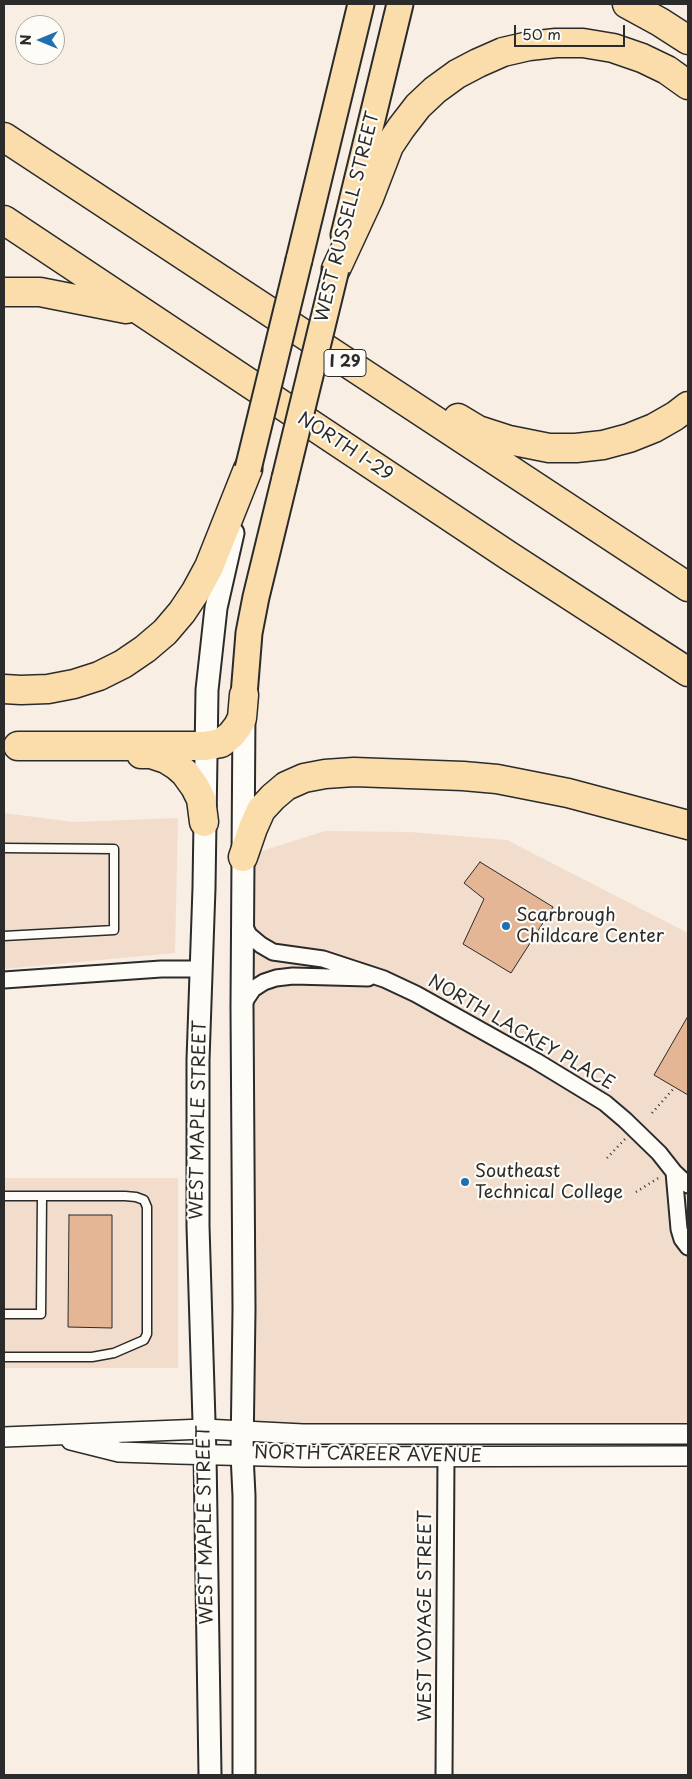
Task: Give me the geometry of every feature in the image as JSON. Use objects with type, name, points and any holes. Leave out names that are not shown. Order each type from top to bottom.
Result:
[{"type":"highway","name":"WEST RUSSELL STREET","points":[[248,469],[361,4]]},
{"type":"highway","name":"WEST RUSSELL STREET","points":[[244,695],[253,615],[400,4]]},
{"type":"highway","points":[[628,5],[688,40]]},
{"type":"highway","points":[[336,269],[369,198],[389,146],[418,106],[435,90],[457,74],[503,52],[529,46],[556,43],[584,44],[614,48],[642,58],[667,70],[688,84]]},
{"type":"highway","name":"I 29","points":[[4,137],[688,587]]},
{"type":"highway","name":"NORTH I-29","points":[[4,220],[141,313],[688,672]]},
{"type":"highway","points":[[4,292],[40,292],[86,300],[141,313]]},
{"type":"highway","points":[[348,364],[400,380],[478,430],[529,445],[549,448],[603,445],[629,438],[654,428],[688,406]]},
{"type":"highway","points":[[4,689],[48,689],[74,684],[99,676],[145,650],[165,632],[196,591],[208,567],[248,469]]},
{"type":"highway","points":[[11,745],[205,746],[221,743],[235,730],[242,718],[244,695]]},
{"type":"highway","points":[[11,745],[152,754],[166,759],[177,766],[195,786],[201,799],[204,822]]},
{"type":"highway","points":[[243,857],[261,810],[272,797],[286,786],[304,778],[325,774],[354,772],[497,779],[568,792],[688,825]]},
{"type":"main road","name":"WEST MAPLE STREET","points":[[210,1775],[198,1181],[198,1060],[202,969],[206,690],[214,618],[248,469]]},
{"type":"main road","name":"WEST MAPLE STREET","points":[[244,695],[242,922],[244,1775]]},
{"type":"street","name":"NORTH LACKEY PLACE","points":[[242,922],[250,935],[261,945],[273,952],[323,959],[384,979],[416,994],[528,1056],[605,1103],[643,1136],[659,1153],[667,1174],[688,1185]]},
{"type":"street","points":[[4,980],[202,969]]},
{"type":"street","name":"NORTH LACKEY PLACE","points":[[242,1006],[253,989],[264,982],[276,978],[336,976],[384,979]]},
{"type":"street","points":[[667,1174],[679,1229],[682,1239],[688,1247]]},
{"type":"street","name":"NORTH CAREER AVENUE","points":[[4,1437],[204,1429],[302,1434],[688,1434]]},
{"type":"street","name":"NORTH CAREER AVENUE","points":[[50,1435],[119,1452],[305,1457],[688,1456]]},
{"type":"street","name":"WEST VOYAGE STREET","points":[[444,1775],[446,1457]]},
{"type":"lane","points":[[4,848],[114,849],[114,930],[4,936]]},
{"type":"lane","points":[[4,1196],[125,1196],[144,1200],[147,1206],[147,1334],[144,1340],[114,1353],[92,1357],[4,1357]]},
{"type":"lane","points":[[4,1314],[41,1314],[42,1196]]},
{"type":"path","points":[[652,1113],[675,1087]]},
{"type":"path","points":[[607,1158],[627,1136]]},
{"type":"path","points":[[636,1192],[667,1174]]},
{"type":"shaded area","points":[[4,813],[73,822],[178,818],[175,953],[4,969]]},
{"type":"shaded area","name":"Southeast Technical College","points":[[325,831],[410,832],[507,840],[688,933],[688,1433],[242,1430],[243,857]]},
{"type":"shaded area","points":[[4,1178],[178,1178],[178,1368],[4,1368]]},
{"type":"building","name":"Scarbrough Childcare Center","points":[[480,862],[553,907],[511,973],[463,944],[484,899],[464,883]]},
{"type":"building","points":[[688,1016],[688,1095],[654,1075]]},
{"type":"building","points":[[69,1215],[112,1215],[112,1328],[68,1327]]},
{"type":"place","name":"Scarbrough Childcare Center","points":[[506,926]]},
{"type":"place","name":"Southeast Technical College","points":[[465,1182]]}]
